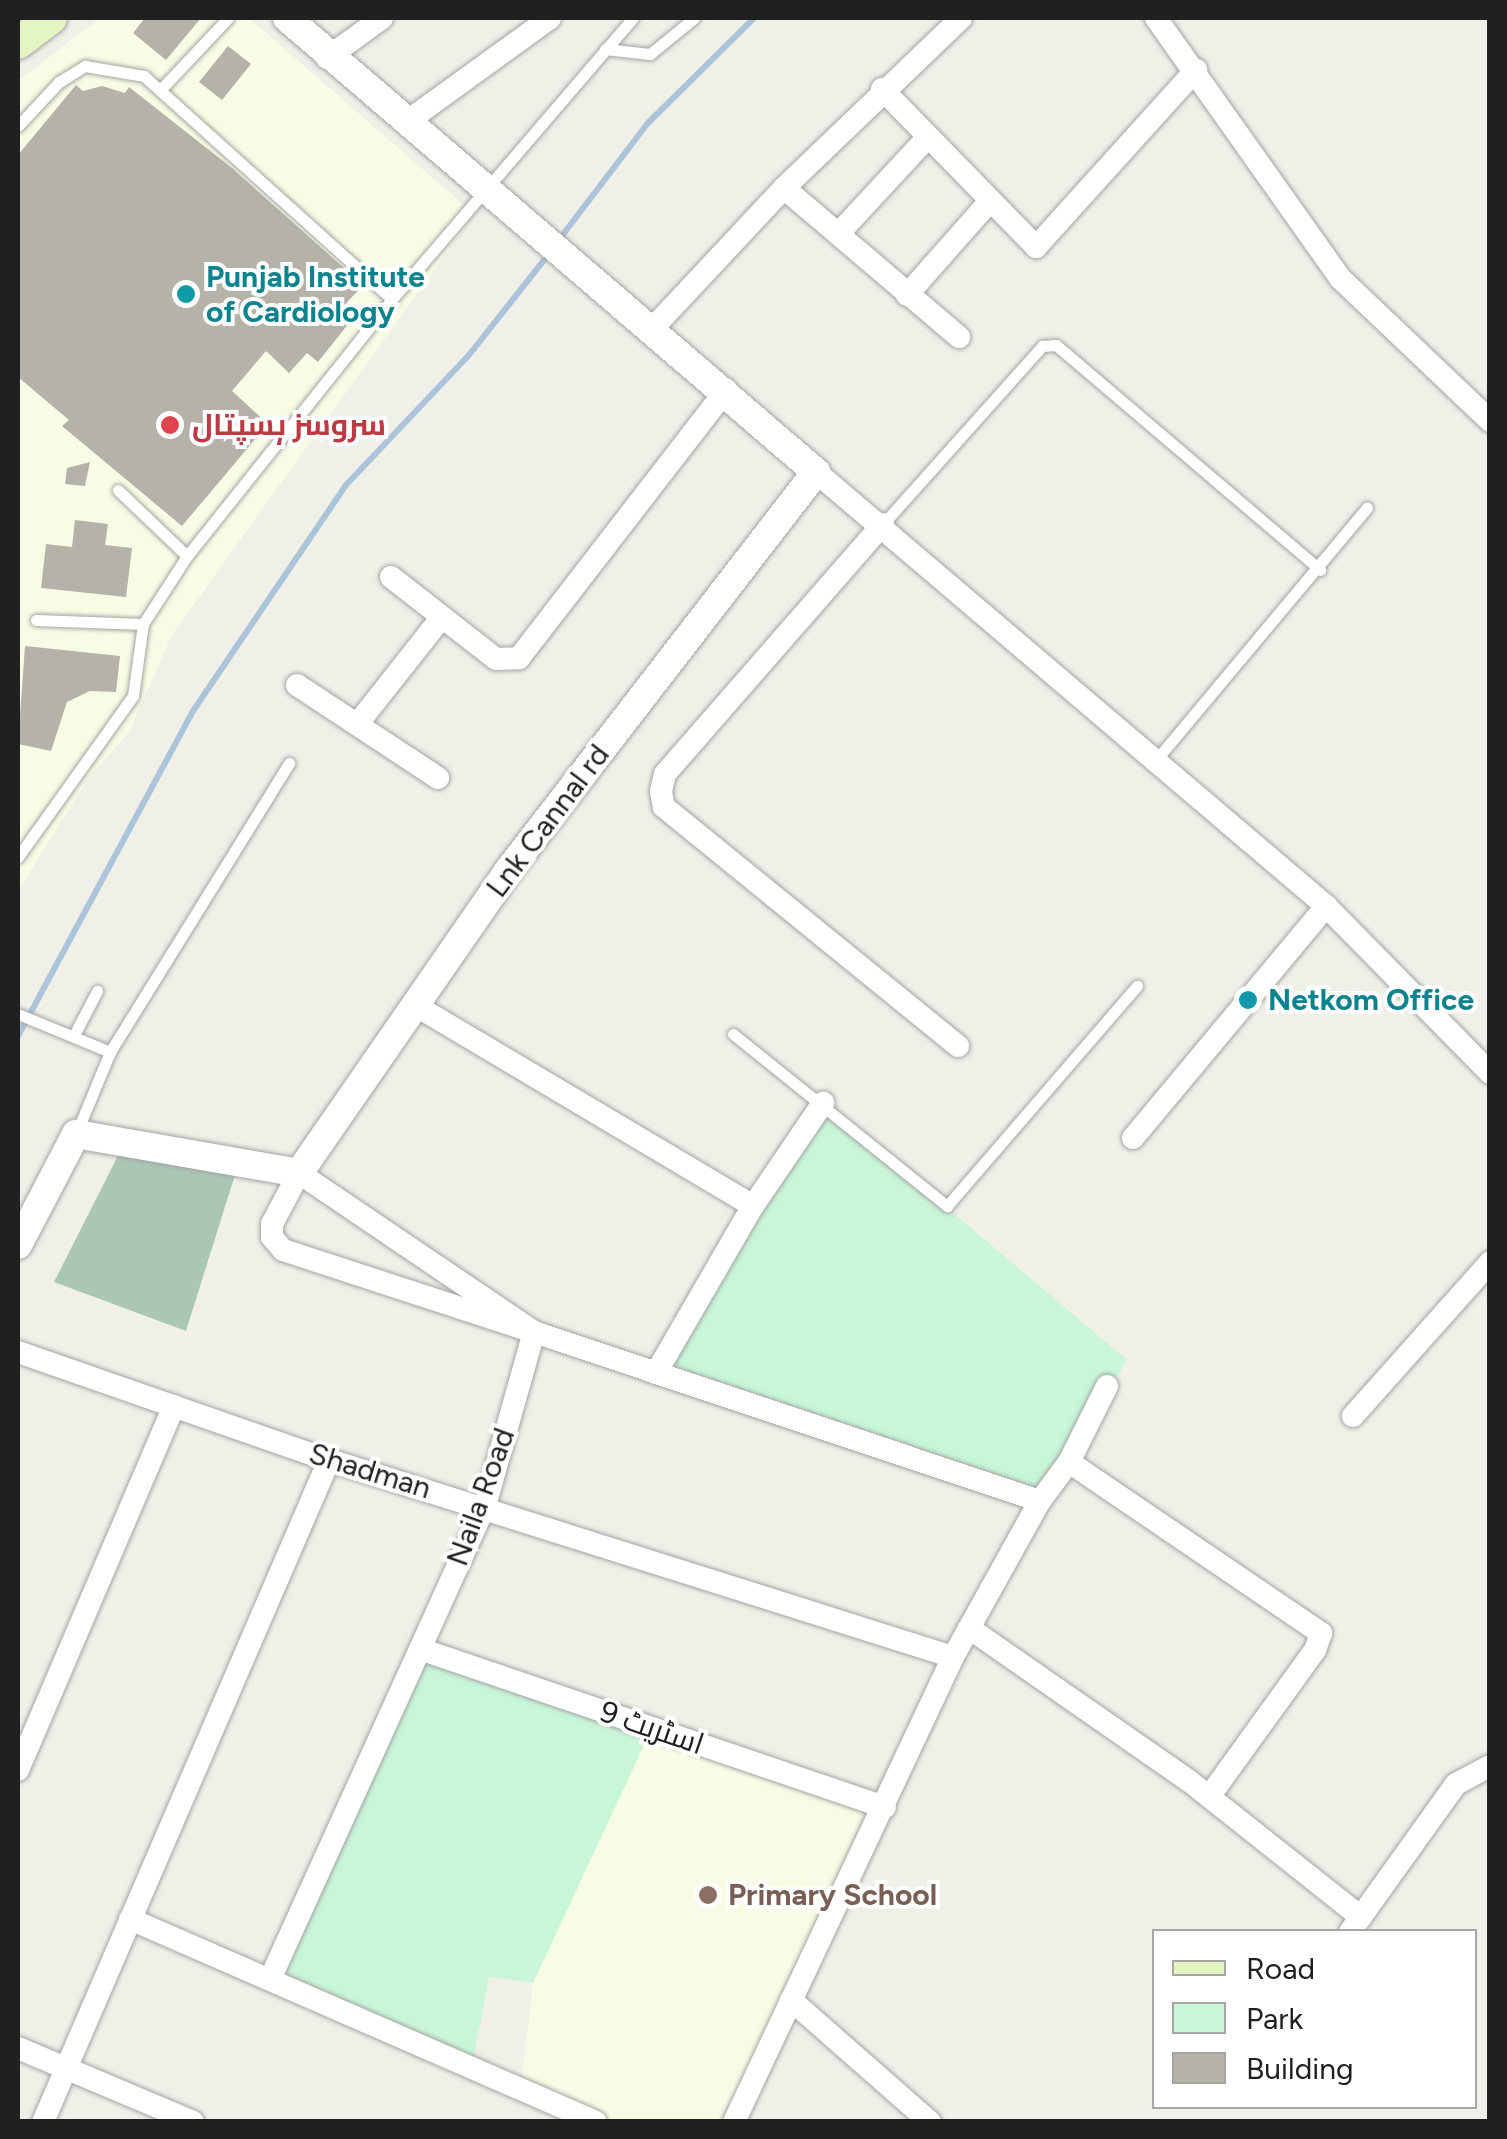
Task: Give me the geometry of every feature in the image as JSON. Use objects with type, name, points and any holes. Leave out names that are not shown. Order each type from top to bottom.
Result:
[{"type":"main road","points":[[18,43],[51,18]]},
{"type":"street","points":[[287,18],[327,58],[726,390],[816,472],[883,524],[1326,906],[1490,1074]]},
{"type":"street","points":[[327,58],[382,18]]},
{"type":"street","points":[[405,123],[550,18]]},
{"type":"street","points":[[652,328],[784,188],[961,18]]},
{"type":"street","points":[[1156,18],[1340,278],[1490,421]]},
{"type":"street","points":[[882,90],[1036,247],[1196,70]]},
{"type":"street","points":[[840,232],[926,139]]},
{"type":"street","points":[[784,188],[960,337]]},
{"type":"street","points":[[907,295],[990,200]]},
{"type":"street","points":[[391,577],[496,659],[519,658],[726,390]]},
{"type":"street","name":"Lnk Cannal rd","points":[[300,1173],[413,1004],[816,472]]},
{"type":"street","points":[[883,524],[666,774],[661,792],[664,807],[958,1046]]},
{"type":"street","points":[[360,722],[441,618]]},
{"type":"street","points":[[297,685],[360,722],[438,778]]},
{"type":"street","points":[[1133,1138],[1326,906]]},
{"type":"street","points":[[413,1004],[752,1206]]},
{"type":"street","points":[[656,1373],[752,1206],[823,1104]]},
{"type":"street","points":[[18,1245],[76,1134],[300,1173],[534,1332]]},
{"type":"street","points":[[300,1173],[272,1224],[272,1237],[283,1250],[1040,1501]]},
{"type":"street","points":[[1353,1416],[1490,1262]]},
{"type":"street","name":"Naila Road","points":[[272,1977],[484,1506],[534,1332]]},
{"type":"street","name":"Shadman","points":[[18,1352],[329,1460],[953,1657]]},
{"type":"street","points":[[734,2122],[953,1657],[1040,1501],[1069,1462],[1107,1386]]},
{"type":"street","points":[[18,1770],[174,1406]]},
{"type":"street","points":[[43,2122],[329,1460]]},
{"type":"street","points":[[1069,1462],[1320,1634],[1316,1650],[1209,1797]]},
{"type":"street","points":[[969,1628],[1209,1797],[1356,1924],[1456,1784],[1490,1766]]},
{"type":"street","name":"اسٹریٹ 9","points":[[420,1649],[884,1807]]},
{"type":"street","points":[[130,1918],[596,2122]]},
{"type":"street","points":[[791,2000],[916,2117]]},
{"type":"street","points":[[18,2048],[193,2122]]},
{"type":"lane","points":[[162,88],[228,18]]},
{"type":"lane","points":[[18,857],[133,696],[143,624],[188,556],[392,299],[633,18]]},
{"type":"lane","points":[[605,49],[650,54],[694,18]]},
{"type":"lane","points":[[18,126],[59,82],[85,66],[126,70],[162,88],[392,299]]},
{"type":"lane","points":[[883,524],[1042,346],[1056,344],[1320,570]]},
{"type":"lane","points":[[118,490],[188,556]]},
{"type":"lane","points":[[1156,760],[1320,570],[1368,508]]},
{"type":"lane","points":[[36,620],[143,624]]},
{"type":"lane","points":[[76,1134],[110,1052],[289,762]]},
{"type":"lane","points":[[733,1034],[947,1206],[1137,986]]},
{"type":"lane","points":[[74,1035],[97,992]]},
{"type":"lane","points":[[18,1014],[50,1023],[110,1052]]},
{"type":"shaded area","name":"سروسز ہسپتال","points":[[100,18],[249,18],[474,214],[172,635],[128,734],[91,774],[18,891],[18,81]]},
{"type":"shaded area","points":[[127,1138],[239,1162],[186,1331],[54,1282]]},
{"type":"shaded area","name":"Primary School","points":[[652,1728],[885,1807],[734,2121],[596,2121],[521,2088],[533,1983]]},
{"type":"green space","points":[[823,1103],[1127,1360],[1040,1501],[656,1373]]},
{"type":"green space","points":[[420,1649],[652,1728],[533,1983],[489,1977],[472,2066],[272,1977]]},
{"type":"building","points":[[145,18],[201,18],[166,60],[133,33]]},
{"type":"building","points":[[228,46],[251,64],[222,100],[199,82]]},
{"type":"building","name":"Punjab Institute of Cardiology","points":[[76,85],[83,91],[102,86],[125,93],[129,87],[232,168],[363,285],[342,308],[353,318],[318,362],[307,353],[289,373],[266,351],[232,391],[268,424],[182,526],[62,426],[69,420],[18,377],[18,155]]},
{"type":"building","points":[[90,462],[85,486],[65,484],[67,468]]},
{"type":"building","points":[[75,520],[108,524],[105,545],[132,548],[126,597],[41,588],[46,544],[72,547]]},
{"type":"building","points":[[25,646],[120,656],[116,692],[90,691],[67,702],[51,751],[18,744]]},
{"type":"waterway","points":[[558,241],[648,123],[754,18]]},
{"type":"waterway","points":[[18,1036],[193,711],[346,485],[469,355],[548,255]]},
{"type":"place","name":"Punjab Institute of Cardiology","points":[[186,294]]},
{"type":"place","name":"سروسز ہسپتال","points":[[170,425]]},
{"type":"place","name":"Netkom Office","points":[[1248,1000]]},
{"type":"place","name":"Primary School","points":[[708,1895]]}]
